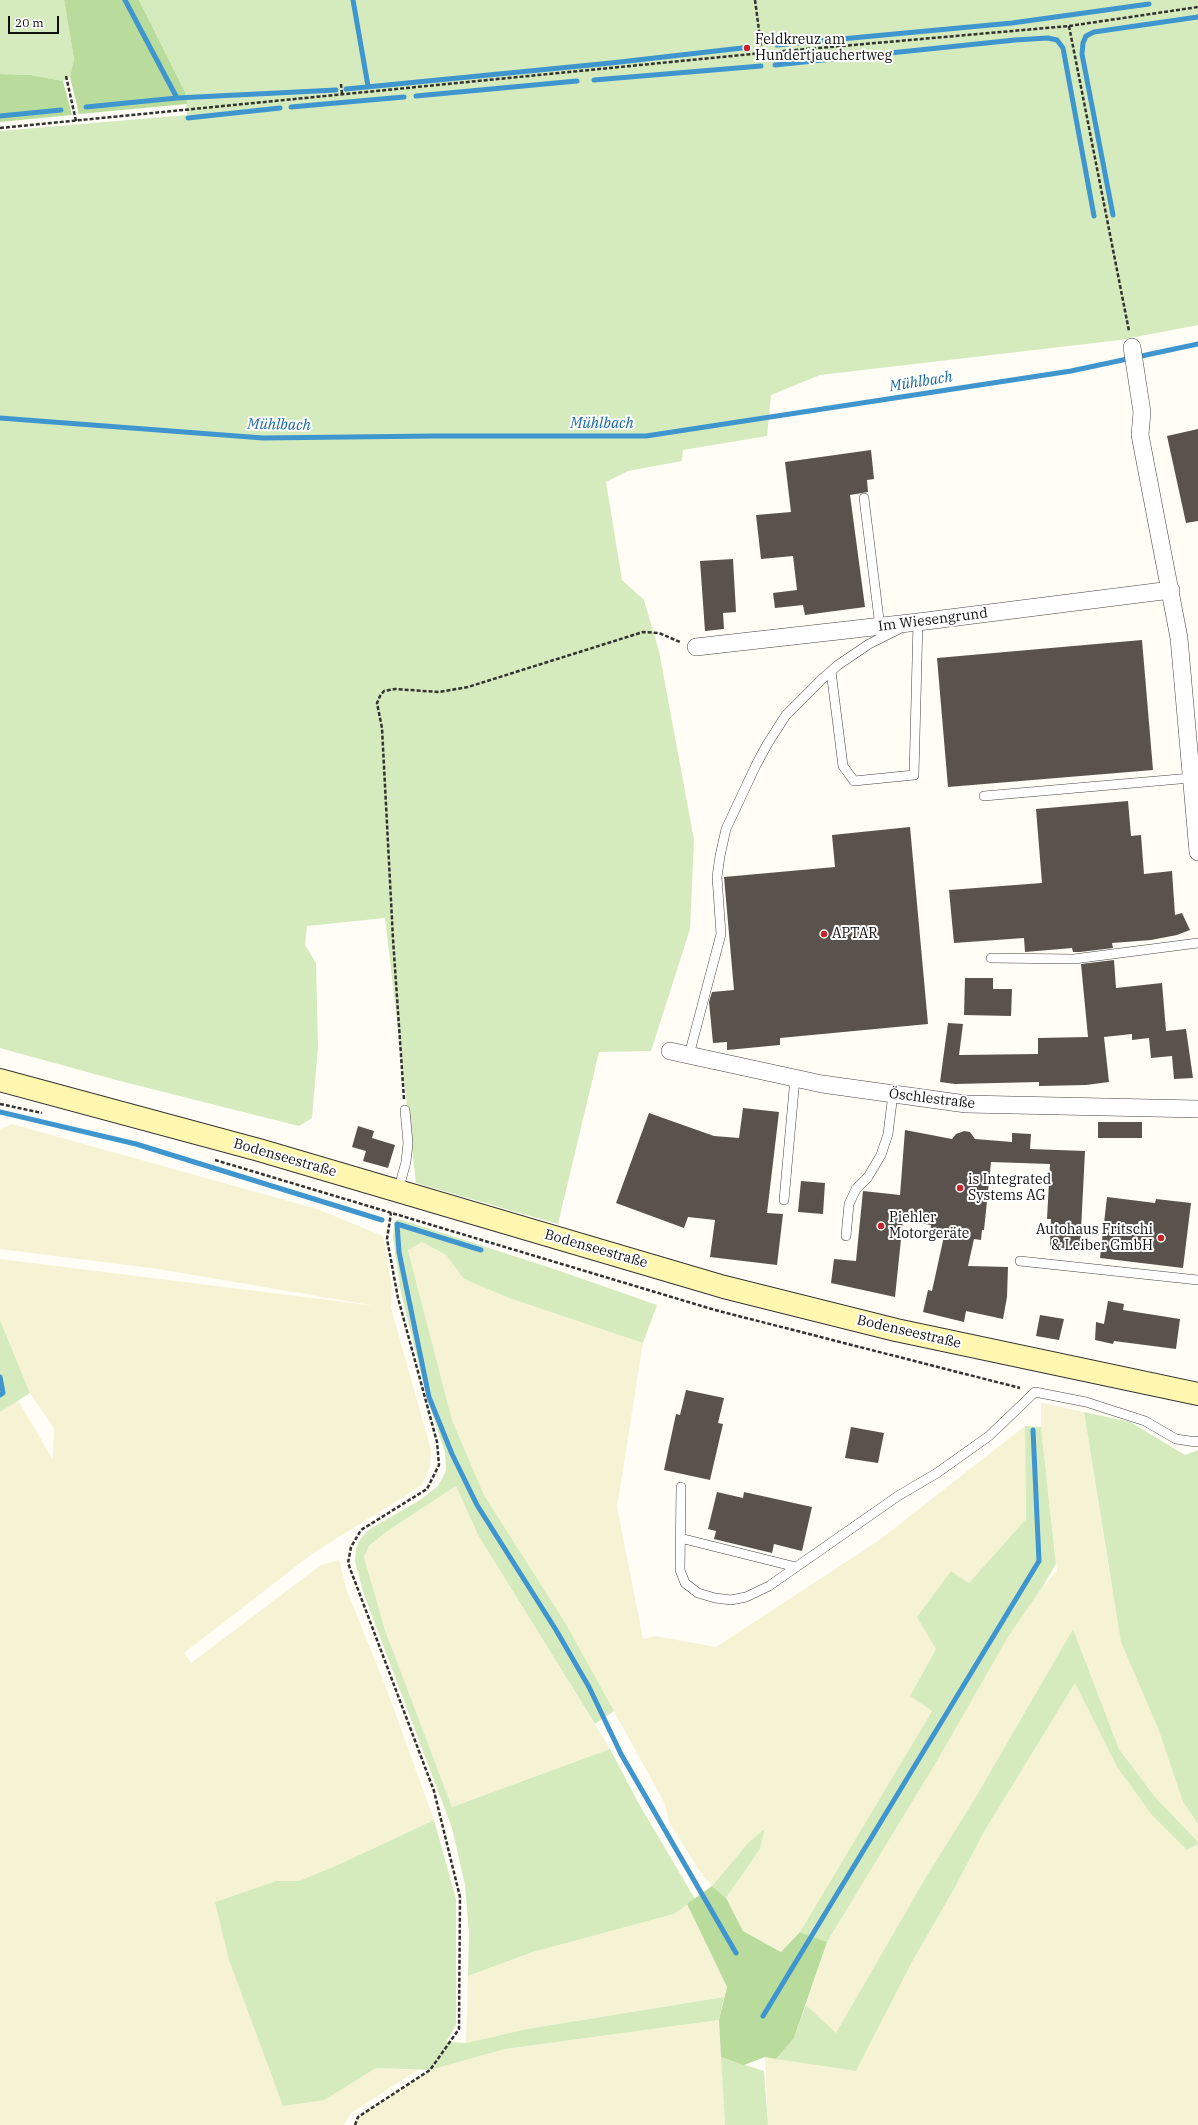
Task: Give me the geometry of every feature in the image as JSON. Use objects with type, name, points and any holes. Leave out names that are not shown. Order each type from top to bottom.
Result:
[{"type":"street","points":[[1134,355],[1142,412],[1140,435],[1179,638],[1194,786],[1198,852]]},
{"type":"street","name":"Im Wiesengrund","points":[[696,648],[880,627],[1170,590]]},
{"type":"street","name":"Öschlestraße","points":[[670,1051],[795,1078],[966,1104],[1198,1109]]},
{"type":"street","name":"Bodenseestraße","points":[[0,1080],[259,1150],[724,1287],[896,1330],[1198,1394]]},
{"type":"lane","points":[[864,498],[880,627]]},
{"type":"lane","points":[[689,1055],[721,934],[718,877],[720,856],[726,829],[768,742],[786,715],[831,671],[869,644],[892,632],[918,622],[914,775],[854,781],[843,766],[831,671]]},
{"type":"lane","points":[[984,796],[1194,786]]},
{"type":"lane","points":[[991,958],[1074,959],[1198,943]]},
{"type":"lane","points":[[784,1200],[795,1078]]},
{"type":"lane","points":[[846,1236],[849,1204],[856,1189],[868,1177],[881,1155],[888,1134],[893,1094]]},
{"type":"lane","points":[[398,1191],[406,1162],[408,1143],[405,1110]]},
{"type":"lane","points":[[1020,1261],[1198,1280]]},
{"type":"lane","points":[[681,1487],[680,1570],[685,1583],[698,1593],[731,1600],[746,1597],[769,1586],[898,1496],[936,1473],[988,1436],[1035,1392],[1086,1402],[1145,1421],[1176,1439],[1198,1441]]},
{"type":"lane","points":[[680,1538],[796,1567]]},
{"type":"path","points":[[755,0],[762,53]]},
{"type":"path","points":[[0,128],[762,53],[1069,26],[1198,7]]},
{"type":"path","points":[[1069,26],[1134,355]]},
{"type":"path","points":[[66,76],[76,121]]},
{"type":"path","points":[[341,84],[342,94]]},
{"type":"path","points":[[405,1110],[393,939],[382,728],[377,703],[380,696],[384,691],[395,689],[439,692],[468,687],[644,632],[659,632],[696,648]]},
{"type":"path","points":[[0,1104],[46,1114]]},
{"type":"path","points":[[213,1160],[715,1310],[1035,1392]]},
{"type":"path","points":[[354,2125],[358,2118],[430,2070],[459,2030],[460,1897],[434,1791],[348,1563],[351,1547],[361,1530],[427,1489],[440,1465],[437,1442],[398,1298],[387,1238],[391,1213]]},
{"type":"shaded area","points":[[12,1124],[317,1209],[383,1236],[392,1287],[391,1308],[431,1450],[430,1467],[422,1485],[312,1554],[184,1653],[191,1663],[321,1565],[339,1560],[347,1591],[387,1690],[434,1820],[340,1864],[299,1881],[276,1881],[215,1902],[357,2079],[376,2068],[418,2070],[351,2113],[344,2125],[0,2125],[0,1412],[18,1400],[53,1460],[54,1428],[30,1393],[0,1320],[0,1259],[376,1306],[158,1269],[0,1249],[0,1129]]},
{"type":"shaded area","points":[[422,1242],[446,1255],[464,1279],[509,1298],[643,1343],[617,1507],[643,1639],[655,1636],[716,1647],[878,1541],[1025,1426],[1026,1519],[969,1583],[952,1572],[936,1649],[910,1696],[932,1711],[800,1932],[782,1952],[743,1931],[726,1898],[760,1849],[765,1830],[749,1842],[712,1886],[698,1869],[669,1822],[665,1804],[566,1624],[484,1495],[452,1420],[408,1249]]},
{"type":"shaded area","points":[[1041,1403],[1084,1412],[1111,1581],[1183,1802],[1198,1824],[1198,1842],[1155,1797],[1119,1749],[1073,1629],[974,1800],[926,1877],[836,2034],[806,2005],[827,1942],[937,1761],[1008,1637],[1043,1586],[1057,1571],[1041,1427]]},
{"type":"shaded area","points":[[456,1486],[478,1535],[610,1749],[452,1807],[385,1630],[364,1557],[369,1546],[386,1532]]},
{"type":"shaded area","points":[[1075,1682],[1117,1767],[1187,1850],[1198,1844],[1198,2125],[768,2125],[765,2057],[856,2071],[912,1962],[954,1889],[985,1830]]},
{"type":"shaded area","points":[[687,1904],[727,1987],[724,1997],[527,2029],[466,2043],[468,1976],[533,1952],[674,1914]]},
{"type":"shaded area","points":[[719,2020],[725,2125],[355,2125],[358,2117],[430,2070],[505,2049]]},
{"type":"green space","points":[[0,0],[64,0],[74,59],[70,77],[63,81],[31,75],[0,74]]},
{"type":"green space","points":[[64,0],[139,0],[185,92],[187,104],[79,114],[70,77],[74,59]]},
{"type":"green space","points":[[139,0],[1198,0],[1198,325],[1120,340],[820,375],[771,395],[767,436],[683,450],[682,461],[628,471],[606,482],[622,580],[644,600],[659,651],[694,840],[690,929],[651,1051],[599,1052],[558,1224],[416,1183],[385,918],[307,926],[305,945],[316,963],[318,1046],[312,1118],[299,1126],[120,1081],[0,1048],[0,131],[187,115],[185,92]]},
{"type":"green space","points":[[0,74],[31,75],[63,81],[72,115],[0,122]]},
{"type":"green space","points":[[399,1219],[554,1269],[657,1305],[643,1343],[509,1298],[464,1279],[446,1255],[422,1242],[408,1250],[452,1420],[484,1495],[566,1624],[614,1711],[595,1724],[478,1535],[456,1486],[386,1532],[369,1546],[364,1557],[385,1630],[452,1807],[610,1749],[639,1804],[695,1899],[674,1914],[533,1952],[468,1976],[469,1934],[465,1885],[452,1828],[363,1592],[355,1561],[356,1548],[361,1538],[370,1529],[420,1500],[438,1486],[446,1471],[445,1452],[428,1401],[401,1293],[393,1237],[395,1221]]},
{"type":"green space","points":[[0,1320],[30,1393],[0,1412]]},
{"type":"green space","points":[[1084,1412],[1130,1422],[1185,1455],[1198,1450],[1198,1824],[1183,1802],[1158,1728],[1121,1642]]},
{"type":"green space","points":[[1025,1426],[1041,1427],[1056,1564],[1043,1586],[1008,1637],[937,1761],[827,1942],[800,1932],[932,1711],[910,1696],[936,1649],[917,1617],[951,1571],[969,1583],[1026,1519]]},
{"type":"green space","points":[[1073,1629],[1119,1749],[1155,1797],[1198,1842],[1198,1844],[1187,1850],[1152,1815],[1117,1767],[1075,1683],[985,1830],[954,1889],[912,1962],[856,2071],[776,2059],[794,2038],[806,2005],[836,2033],[926,1877],[974,1800]]},
{"type":"green space","points":[[434,1820],[456,1899],[456,2025],[446,2042],[466,2043],[527,2029],[724,1997],[719,2020],[505,2049],[430,2070],[376,2068],[324,2100],[283,2106],[229,1960],[215,1902],[276,1881],[299,1881],[340,1864]]},
{"type":"green space","points":[[765,1829],[760,1849],[726,1898],[712,1886],[749,1842]]},
{"type":"green space","points":[[712,1886],[726,1898],[743,1931],[781,1952],[800,1932],[827,1942],[794,2038],[776,2059],[765,2057],[744,2065],[721,2057],[719,2020],[727,1987],[687,1904]]},
{"type":"green space","points":[[721,2057],[764,2071],[768,2125],[725,2125]]},
{"type":"building","points":[[1198,429],[1198,521],[1186,523],[1167,436]]},
{"type":"building","points":[[871,450],[874,479],[867,480],[868,492],[850,495],[865,607],[805,615],[803,605],[775,608],[773,593],[797,590],[793,556],[761,559],[756,515],[791,512],[785,462]]},
{"type":"building","points":[[733,559],[736,612],[723,613],[724,629],[705,631],[700,561]]},
{"type":"building","points":[[1142,640],[1153,770],[948,787],[937,658]]},
{"type":"building","points":[[1128,801],[1131,836],[1141,835],[1144,874],[1172,871],[1175,915],[1182,913],[1190,930],[1177,935],[1151,940],[1112,943],[1113,948],[1080,952],[1073,952],[1072,948],[1025,952],[1024,938],[954,943],[949,890],[1042,883],[1036,809]]},
{"type":"building","name":"APTAR","points":[[910,827],[928,1024],[780,1038],[780,1045],[727,1050],[727,1042],[713,1043],[709,1002],[712,992],[734,990],[724,877],[835,867],[832,835]]},
{"type":"building","points":[[1114,960],[1116,988],[1162,983],[1166,1031],[1186,1029],[1193,1078],[1174,1079],[1172,1056],[1151,1058],[1149,1038],[1132,1040],[1132,1034],[1104,1037],[1109,1082],[1086,1085],[1039,1086],[1039,1082],[955,1084],[940,1082],[948,1023],[963,1024],[959,1055],[1038,1054],[1038,1038],[1088,1037],[1081,964]]},
{"type":"building","points":[[965,978],[993,978],[993,989],[1012,989],[1011,1016],[964,1015]]},
{"type":"building","points":[[743,1108],[779,1112],[767,1213],[783,1214],[777,1265],[710,1257],[715,1220],[688,1217],[684,1228],[616,1203],[649,1113],[714,1136],[739,1138]]},
{"type":"building","points":[[1098,1122],[1142,1122],[1142,1138],[1098,1138]]},
{"type":"building","points":[[358,1126],[374,1131],[372,1138],[395,1145],[388,1168],[363,1161],[366,1151],[352,1147]]},
{"type":"building","points":[[905,1130],[952,1139],[956,1134],[964,1131],[970,1132],[975,1139],[1012,1142],[1012,1133],[1031,1134],[1030,1149],[1085,1151],[1080,1250],[1050,1247],[1051,1219],[1047,1219],[1050,1164],[991,1162],[984,1230],[982,1230],[981,1240],[974,1239],[968,1266],[1008,1267],[1007,1297],[1003,1319],[966,1311],[964,1322],[923,1312],[928,1290],[932,1291],[944,1236],[930,1235],[931,1225],[903,1220],[895,1297],[831,1283],[834,1259],[856,1261],[863,1191],[900,1195]]},
{"type":"building","points":[[801,1181],[825,1183],[823,1214],[798,1212]]},
{"type":"building","points":[[1107,1197],[1155,1203],[1156,1199],[1191,1203],[1183,1268],[1100,1258]]},
{"type":"building","points":[[1108,1301],[1124,1304],[1123,1310],[1180,1319],[1176,1349],[1114,1341],[1113,1344],[1095,1340],[1096,1322],[1104,1324]]},
{"type":"building","points":[[1040,1315],[1064,1319],[1059,1340],[1036,1336]]},
{"type":"building","points":[[686,1390],[724,1398],[718,1423],[723,1424],[710,1480],[664,1470],[676,1414],[680,1415]]},
{"type":"building","points":[[851,1427],[884,1433],[878,1463],[845,1458]]},
{"type":"building","points":[[717,1492],[743,1498],[744,1492],[812,1507],[802,1551],[774,1544],[772,1553],[714,1539],[716,1531],[708,1529]]},
{"type":"waterway","points":[[125,0],[177,98]]},
{"type":"waterway","points":[[353,0],[368,86]]},
{"type":"waterway","points":[[777,45],[1012,23],[1149,4]]},
{"type":"waterway","points":[[1113,215],[1082,54],[1083,43],[1086,36],[1094,32],[1198,17]]},
{"type":"waterway","points":[[775,65],[1015,40],[1048,38],[1057,40],[1063,48],[1094,216]]},
{"type":"waterway","points":[[346,89],[611,63],[742,48]]},
{"type":"waterway","points":[[594,80],[761,66]]},
{"type":"waterway","points":[[416,96],[577,81]]},
{"type":"waterway","points":[[86,107],[177,98],[336,90]]},
{"type":"waterway","points":[[291,107],[404,97]]},
{"type":"waterway","points":[[188,118],[280,108]]},
{"type":"waterway","points":[[0,116],[61,110]]},
{"type":"waterway","name":"Mühlbach","points":[[0,418],[263,438],[646,436],[1071,371],[1198,344]]},
{"type":"waterway","points":[[0,1112],[136,1144],[382,1220]]},
{"type":"waterway","points":[[481,1250],[397,1224],[399,1252],[429,1397],[452,1454],[477,1505],[556,1630],[589,1687],[621,1754],[736,1953]]},
{"type":"waterway","points":[[0,1377],[3,1393],[0,1395]]},
{"type":"waterway","points":[[763,2016],[1039,1561],[1033,1430]]},
{"type":"place","name":"Feldkreuz am Hundertjauchertweg","points":[[747,48]]},
{"type":"place","name":"APTAR","points":[[824,934]]},
{"type":"place","name":"is Integrated Systems AG","points":[[960,1188]]},
{"type":"place","name":"Piehler Motorgeräte","points":[[881,1226]]},
{"type":"place","name":"Autohaus Fritschi & Leiber GmbH","points":[[1161,1238]]}]
